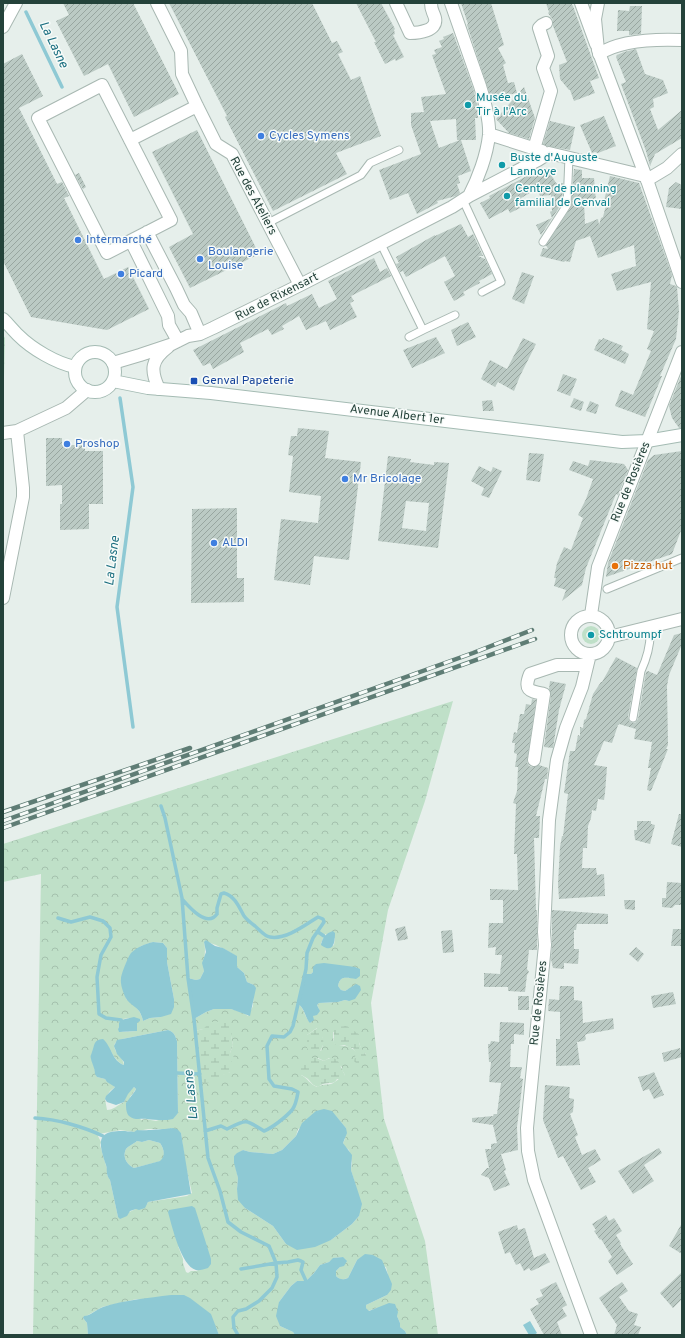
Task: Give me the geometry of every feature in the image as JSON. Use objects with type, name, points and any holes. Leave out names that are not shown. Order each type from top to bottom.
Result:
[{"type":"street","name":"Rue des Ateliers","points":[[157,3],[181,50],[182,74],[216,144],[232,154],[300,285]]},
{"type":"street","points":[[396,3],[410,32],[419,33],[431,28],[435,23],[435,18],[431,10],[431,3]]},
{"type":"street","points":[[451,3],[480,86],[489,134],[477,181],[466,198]]},
{"type":"street","points":[[581,3],[646,178],[682,282]]},
{"type":"street","points":[[598,3],[595,19],[599,52]]},
{"type":"street","points":[[3,27],[12,6]]},
{"type":"street","points":[[534,149],[551,91],[543,68],[548,56],[539,28],[542,24],[546,23]]},
{"type":"street","points":[[599,52],[608,48],[637,42],[682,40]]},
{"type":"street","points":[[102,85],[171,220],[148,232],[107,253],[38,118],[102,85]]},
{"type":"street","points":[[130,140],[197,106]]},
{"type":"street","points":[[489,134],[534,149],[646,178],[667,168],[682,154]]},
{"type":"street","name":"Rue de Rixensart","points":[[113,363],[174,343],[188,336],[200,334],[381,244],[452,207],[549,153]]},
{"type":"street","points":[[148,232],[184,305],[191,313],[200,334]]},
{"type":"street","points":[[131,240],[168,316],[174,343]]},
{"type":"street","points":[[3,319],[19,336],[42,353],[67,366],[75,367]]},
{"type":"street","name":"Rue de Rixensart","points":[[158,389],[153,378],[153,367],[159,354],[174,343]]},
{"type":"street","name":"Rue de Rosières","points":[[591,615],[598,567],[682,352]]},
{"type":"street","points":[[88,353],[103,353],[109,357],[113,363],[115,375],[113,381],[108,387],[101,391],[94,392],[87,390],[77,381],[75,367],[80,358],[88,353]]},
{"type":"street","name":"Avenue Albert 1er","points":[[113,381],[134,386],[158,389],[234,396],[622,442],[647,441],[682,435]]},
{"type":"street","points":[[3,433],[17,431],[66,408],[87,390]]},
{"type":"street","points":[[3,598],[6,566],[23,488],[17,431]]},
{"type":"street","points":[[534,760],[544,694],[528,689],[527,684],[530,674],[557,665],[588,660],[601,651],[605,647],[610,637],[609,630],[606,623],[601,618],[591,615],[581,618],[574,624],[571,634],[573,644],[588,660]]},
{"type":"street","points":[[610,637],[682,619]]},
{"type":"street","name":"Rue de Rosières","points":[[588,660],[582,688],[566,728],[556,760],[549,820],[544,932],[545,945],[527,1128],[528,1151],[534,1180],[590,1335]]},
{"type":"lane","points":[[268,223],[361,175],[370,163],[399,150]]},
{"type":"lane","points":[[543,242],[567,205],[569,157]]},
{"type":"lane","points":[[466,198],[501,282],[482,292]]},
{"type":"lane","points":[[381,244],[423,330]]},
{"type":"lane","points":[[409,337],[455,314]]},
{"type":"lane","points":[[607,589],[682,558]]},
{"type":"lane","points":[[634,718],[641,671],[650,640],[650,628]]},
{"type":"green space","points":[[3,335],[5,338],[3,416]]},
{"type":"green space","points":[[591,626],[597,629],[600,635],[597,641],[591,644],[585,641],[582,635],[585,629]]},
{"type":"green space","points":[[453,701],[425,801],[388,910],[371,1003],[384,1119],[425,1241],[438,1335],[407,1335],[400,1327],[397,1316],[377,1308],[368,1311],[366,1305],[387,1295],[388,1275],[386,1267],[357,1260],[348,1278],[341,1280],[336,1276],[336,1271],[340,1267],[343,1257],[334,1258],[329,1262],[320,1265],[306,1281],[297,1281],[291,1286],[279,1302],[280,1326],[293,1332],[295,1335],[219,1335],[210,1314],[137,1299],[102,1307],[83,1318],[87,1323],[88,1335],[33,1335],[41,874],[3,882],[3,844]],"holes":[[[325,934],[335,938],[334,945],[329,948],[321,943]],[[153,942],[163,943],[167,948],[167,962],[174,999],[161,1017],[150,1018],[143,1021],[137,1008],[126,999],[124,971],[126,963],[141,946]],[[204,942],[208,942],[225,949],[236,956],[237,967],[244,973],[247,982],[254,985],[253,1006],[248,1016],[242,1012],[231,1009],[214,1009],[194,1019],[188,978],[196,980],[200,979],[204,971]],[[355,967],[350,978],[345,977],[339,982],[338,986],[341,990],[345,991],[348,989],[349,1001],[345,1000],[319,1003],[317,1005],[319,1009],[313,1016],[311,1023],[298,1004],[304,974]],[[129,1018],[137,1023],[137,1031],[122,1032],[118,1029],[123,1019]],[[317,1028],[323,1039],[321,1051],[307,1035]],[[203,1029],[231,1036],[233,1045],[230,1053],[230,1072],[201,1083],[195,1031]],[[168,1030],[175,1035],[177,1041],[178,1113],[156,1121],[145,1119],[141,1120],[130,1097],[136,1089],[134,1087],[127,1094],[124,1102],[107,1110],[105,1099],[110,1091],[115,1087],[105,1079],[97,1077],[91,1057],[93,1052],[111,1051],[116,1060],[124,1065],[114,1046],[115,1043],[122,1039]],[[333,1032],[358,1039],[362,1052],[366,1054],[357,1053],[347,1046],[337,1045],[334,1041]],[[318,1058],[324,1061],[329,1058],[342,1067],[345,1075],[331,1084],[317,1087],[301,1075]],[[334,1114],[346,1128],[343,1143],[349,1150],[352,1163],[351,1170],[358,1194],[359,1216],[352,1224],[331,1240],[286,1244],[273,1226],[245,1208],[237,1189],[238,1178],[234,1156],[243,1150],[273,1154],[282,1150],[296,1136],[298,1129]],[[172,1128],[181,1133],[185,1163],[192,1193],[187,1196],[148,1202],[147,1204],[118,1217],[110,1180],[107,1175],[107,1169],[100,1145],[101,1142],[98,1136],[99,1134],[120,1130],[134,1132],[148,1129],[165,1130]],[[178,1246],[198,1271],[186,1272],[183,1259]]]},
{"type":"green space","points":[[228,1021],[234,1025],[231,1036],[233,1045],[230,1053],[234,1057],[230,1064],[230,1072],[223,1075],[216,1081],[201,1083],[195,1031],[203,1029],[211,1022]]},
{"type":"green space","points":[[347,1026],[360,1035],[359,1044],[367,1057],[364,1064],[356,1063],[354,1061],[356,1053],[353,1048],[344,1045],[340,1046],[334,1043],[335,1029],[337,1027]]},
{"type":"green space","points":[[319,1027],[324,1033],[322,1035],[323,1043],[322,1048],[316,1054],[310,1052],[307,1048],[307,1035]]},
{"type":"green space","points":[[311,1058],[324,1061],[333,1058],[336,1059],[345,1075],[342,1080],[337,1079],[333,1083],[323,1084],[318,1087],[313,1085],[307,1078],[300,1074],[298,1068],[306,1060]]},
{"type":"green space","points":[[149,1140],[160,1143],[164,1152],[163,1159],[161,1161],[134,1168],[131,1167],[125,1158],[126,1149],[137,1141],[142,1142]]},
{"type":"water","points":[[333,931],[335,933],[335,937],[334,944],[331,948],[321,945],[325,936]]},
{"type":"water","points":[[206,940],[215,946],[223,948],[237,956],[237,967],[244,973],[247,982],[254,985],[256,988],[250,1016],[231,1009],[214,1009],[194,1019],[188,978],[196,980],[200,979],[204,971],[202,963],[206,952],[204,942]]},
{"type":"water","points":[[153,942],[163,943],[167,948],[167,962],[174,999],[174,1007],[171,1014],[150,1018],[143,1021],[139,1011],[127,1000],[122,987],[121,979],[122,973],[131,953],[141,946]]},
{"type":"water","points":[[324,963],[360,969],[360,976],[356,979],[344,978],[340,980],[338,986],[341,990],[345,991],[356,984],[360,986],[361,990],[355,999],[349,1001],[345,1000],[319,1003],[317,1005],[320,1011],[317,1015],[313,1016],[314,1020],[310,1023],[302,1008],[298,1004],[304,974],[311,974],[313,972],[313,967],[316,964]]},
{"type":"water","points":[[134,1017],[140,1019],[137,1023],[137,1031],[119,1032],[119,1023],[121,1020]]},
{"type":"water","points":[[168,1030],[174,1034],[177,1041],[178,1113],[173,1119],[170,1120],[138,1119],[129,1116],[126,1110],[126,1103],[136,1089],[134,1087],[124,1102],[116,1105],[107,1102],[105,1099],[106,1096],[115,1087],[105,1079],[97,1077],[95,1074],[91,1061],[94,1045],[97,1040],[103,1039],[114,1057],[124,1065],[124,1062],[117,1054],[114,1046],[117,1040]]},
{"type":"water","points":[[324,1109],[332,1111],[346,1128],[347,1133],[343,1143],[352,1155],[351,1170],[362,1204],[359,1216],[352,1224],[331,1240],[315,1247],[297,1250],[286,1244],[273,1226],[245,1208],[238,1200],[238,1178],[234,1163],[234,1156],[243,1150],[273,1154],[282,1150],[296,1136],[302,1123],[316,1111]]},
{"type":"water","points":[[177,1129],[181,1133],[191,1194],[148,1202],[145,1208],[130,1211],[127,1216],[120,1219],[118,1217],[102,1150],[101,1144],[104,1135],[116,1131],[134,1132],[137,1130]],"holes":[[[149,1140],[160,1143],[164,1152],[160,1161],[134,1168],[129,1165],[125,1158],[126,1149],[137,1141],[142,1142]]]},
{"type":"water","points":[[192,1206],[195,1208],[211,1259],[211,1264],[208,1268],[199,1270],[191,1267],[182,1254],[168,1212],[169,1210]]},
{"type":"water","points":[[365,1254],[373,1255],[382,1260],[392,1284],[391,1290],[387,1295],[366,1305],[366,1308],[369,1311],[389,1303],[395,1304],[398,1312],[397,1316],[400,1327],[407,1335],[295,1335],[293,1332],[280,1326],[276,1316],[279,1302],[291,1286],[297,1281],[306,1281],[320,1265],[329,1262],[333,1258],[343,1257],[347,1261],[344,1266],[340,1267],[336,1271],[336,1276],[342,1279],[348,1278],[357,1260]]},
{"type":"water","points":[[171,1295],[184,1295],[211,1314],[219,1335],[88,1335],[87,1323],[83,1318],[84,1316],[111,1305]]},
{"type":"water","points":[[530,1321],[537,1333],[534,1335],[529,1335],[523,1325]]},
{"type":"building","points":[[63,3],[133,3],[179,94],[134,117],[108,64],[84,76],[56,21],[69,15]]},
{"type":"building","points":[[169,3],[312,3],[332,43],[337,41],[343,52],[338,54],[351,80],[360,76],[381,136],[336,153],[347,174],[273,211],[225,117],[227,116]]},
{"type":"building","points":[[356,3],[381,3],[395,29],[395,34],[393,35],[404,57],[396,61],[395,59],[385,64],[374,42],[376,42]]},
{"type":"building","points":[[461,3],[491,3],[504,45],[498,48],[506,63],[503,65],[508,83],[514,82],[517,93],[491,98]]},
{"type":"building","points":[[546,3],[571,3],[573,6],[599,78],[590,81],[595,93],[574,101],[570,90],[560,79],[559,65],[567,62],[553,26],[553,20],[548,13]]},
{"type":"building","points":[[630,6],[642,6],[641,34],[629,35],[629,31],[617,31],[618,10],[629,11]]},
{"type":"building","points":[[453,33],[473,88],[478,107],[478,118],[475,118],[476,140],[461,140],[471,171],[458,176],[460,183],[457,184],[460,193],[456,196],[437,201],[438,203],[417,214],[408,193],[390,200],[379,170],[421,154],[411,125],[411,113],[424,112],[421,97],[446,94],[432,55],[436,54],[434,50],[442,47],[439,41],[444,39],[443,37]],"holes":[[[456,119],[457,140],[460,140],[439,148],[430,121]]]},
{"type":"building","points":[[636,49],[645,74],[663,80],[668,93],[653,99],[654,107],[650,109],[658,130],[682,110],[682,138],[655,154],[650,166],[646,151],[621,84],[626,82],[616,57],[624,52]]},
{"type":"building","points":[[22,54],[43,96],[19,108],[57,184],[62,182],[69,196],[64,198],[104,279],[128,267],[149,309],[107,330],[31,317],[3,261],[3,64]]},
{"type":"building","points":[[524,87],[535,118],[529,139],[509,133],[496,119]]},
{"type":"building","points":[[604,116],[616,146],[598,153],[592,153],[580,125]]},
{"type":"building","points":[[550,121],[575,127],[570,150],[543,144]]},
{"type":"building","points":[[197,130],[259,254],[190,288],[169,247],[193,234],[152,152]]},
{"type":"building","points":[[547,168],[556,183],[563,183],[562,203],[541,235],[536,225],[552,218],[550,212],[552,211],[551,195],[540,196],[537,189],[521,198],[522,201],[518,204],[520,208],[510,213],[508,209],[489,219],[480,203],[490,198],[489,196],[540,169],[541,171]]},
{"type":"building","points":[[574,169],[582,170],[582,178],[594,178],[596,201],[584,202],[585,224],[598,219],[599,225],[601,218],[603,217],[607,201],[604,201],[610,176],[639,183],[672,275],[670,284],[677,287],[679,311],[676,339],[660,376],[662,376],[645,417],[615,406],[621,390],[633,395],[651,351],[647,349],[654,331],[647,329],[651,282],[617,291],[611,274],[636,266],[634,245],[598,258],[590,236],[576,241],[570,262],[540,256],[543,248],[548,249],[546,245],[571,207]]},
{"type":"building","points":[[79,173],[86,187],[83,189],[75,175]]},
{"type":"building","points":[[676,182],[682,185],[682,209],[666,207],[669,188]]},
{"type":"building","points":[[461,224],[468,237],[473,234],[483,256],[478,256],[485,259],[492,274],[479,281],[480,283],[463,292],[465,295],[454,301],[444,282],[455,276],[445,256],[406,277],[403,271],[400,272],[396,264],[399,263],[396,257],[435,235]]},
{"type":"building","points":[[374,258],[380,272],[387,268],[391,276],[351,296],[354,301],[350,303],[357,317],[330,330],[326,321],[306,330],[299,316],[282,326],[284,329],[272,335],[268,329],[240,343],[244,352],[213,369],[210,363],[203,366],[193,350],[286,303],[287,306],[312,294],[319,308],[337,299],[328,281]]},
{"type":"building","points":[[522,272],[534,276],[524,304],[512,299]]},
{"type":"building","points":[[468,322],[476,337],[457,346],[451,330]]},
{"type":"building","points":[[436,337],[445,353],[412,368],[403,350]]},
{"type":"building","points":[[523,338],[536,344],[514,391],[498,382],[495,387],[481,379],[490,360],[507,369]]},
{"type":"building","points":[[603,338],[623,346],[621,350],[629,354],[625,364],[594,350],[599,339],[602,340]]},
{"type":"building","points":[[563,374],[577,379],[570,396],[557,391]]},
{"type":"building","points":[[681,376],[682,428],[679,428],[672,418],[669,406]]},
{"type":"building","points":[[574,398],[584,402],[581,411],[570,407]]},
{"type":"building","points":[[492,400],[494,411],[483,411],[482,401]]},
{"type":"building","points":[[590,401],[599,405],[596,414],[586,411]]},
{"type":"building","points":[[298,428],[329,431],[325,458],[361,462],[349,560],[314,556],[310,585],[274,580],[281,519],[318,523],[321,496],[289,492],[293,456],[288,455],[291,436],[297,436]]},
{"type":"building","points":[[46,438],[62,438],[62,445],[85,445],[85,451],[103,451],[103,504],[89,504],[89,529],[60,530],[62,485],[46,486]]},
{"type":"building","points":[[682,451],[682,528],[672,554],[606,577],[608,563],[648,460],[654,455]]},
{"type":"building","points":[[529,453],[544,454],[540,482],[526,480]]},
{"type":"building","points":[[388,456],[411,459],[410,462],[434,465],[434,462],[449,463],[438,548],[378,541]],"holes":[[[406,501],[429,503],[426,531],[402,528]]]},
{"type":"building","points":[[590,460],[624,464],[628,470],[618,495],[616,494],[586,568],[582,585],[562,601],[566,590],[554,586],[557,563],[564,547],[571,550],[583,518],[578,515],[586,499],[593,479],[569,470],[573,461],[588,466]]},
{"type":"building","points":[[479,466],[491,472],[493,467],[502,471],[489,498],[481,495],[484,488],[471,481]]},
{"type":"building","name":"ALDI","points":[[237,508],[237,578],[244,578],[244,602],[191,603],[192,509]]},
{"type":"building","points":[[682,633],[682,644],[669,675],[667,686],[668,745],[666,749],[668,749],[651,791],[647,790],[651,768],[648,768],[652,742],[634,739],[636,729],[619,724],[612,743],[604,741],[594,765],[607,767],[605,793],[604,800],[598,799],[596,811],[592,810],[588,826],[587,848],[583,848],[582,868],[596,868],[597,875],[604,874],[605,896],[559,899],[558,884],[560,847],[563,836],[568,794],[564,793],[570,751],[575,751],[578,735],[580,736],[580,727],[583,728],[584,720],[586,719],[593,694],[602,682],[616,657],[637,668],[628,717],[630,722],[635,723],[638,719],[646,672],[648,671],[657,675],[674,635]]},
{"type":"building","points":[[550,681],[566,684],[559,710],[553,748],[544,747],[551,695],[549,689]]},
{"type":"building","points":[[532,699],[536,700],[527,762],[529,766],[532,767],[539,765],[548,768],[547,779],[545,779],[536,816],[540,816],[539,838],[534,838],[537,950],[529,950],[527,969],[529,972],[527,975],[525,992],[508,991],[508,987],[484,987],[484,973],[500,974],[502,955],[495,955],[496,947],[488,948],[489,923],[503,923],[503,900],[490,900],[490,889],[518,890],[517,854],[514,854],[516,804],[513,803],[517,791],[518,767],[515,767],[517,754],[514,753],[515,743],[512,743],[514,732],[517,733],[520,714],[524,714],[526,704],[531,705]]},
{"type":"building","points":[[679,814],[682,814],[682,847],[671,844]]},
{"type":"building","points":[[637,821],[651,821],[651,824],[655,825],[650,844],[635,840],[634,830],[637,830]]},
{"type":"building","points":[[667,882],[682,883],[682,905],[675,905],[672,908],[662,907],[662,898],[666,898]]},
{"type":"building","points":[[624,900],[635,900],[635,910],[625,909]]},
{"type":"building","points":[[552,910],[608,914],[608,924],[577,924],[576,930],[574,930],[574,949],[579,949],[578,964],[564,963],[564,969],[553,968],[551,959]]},
{"type":"building","points":[[405,926],[408,939],[398,941],[395,929]]},
{"type":"building","points":[[673,929],[682,929],[682,946],[671,946]]},
{"type":"building","points":[[452,930],[454,952],[443,953],[441,931]]},
{"type":"building","points":[[636,947],[644,954],[638,962],[629,954]]},
{"type":"building","points":[[560,986],[574,987],[574,1000],[582,1001],[583,1023],[613,1018],[614,1029],[587,1034],[585,1035],[586,1039],[584,1041],[577,1042],[580,1065],[556,1066],[556,1039],[560,1039],[560,1012],[548,1011],[549,999],[559,1000]]},
{"type":"building","points":[[673,992],[676,1004],[653,1008],[651,996]]},
{"type":"building","points":[[518,996],[529,996],[529,1010],[518,1010]]},
{"type":"building","points":[[500,1022],[524,1023],[524,1035],[514,1034],[514,1044],[511,1044],[510,1067],[522,1067],[520,1078],[523,1079],[517,1127],[518,1150],[501,1154],[506,1170],[504,1171],[510,1185],[494,1191],[489,1178],[481,1175],[487,1168],[489,1168],[485,1149],[491,1149],[491,1144],[497,1143],[493,1125],[472,1122],[472,1118],[493,1116],[494,1114],[497,1114],[501,1083],[489,1082],[491,1062],[489,1062],[488,1044],[490,1044],[491,1041],[499,1042]]},
{"type":"building","points":[[680,1048],[682,1057],[664,1062],[662,1053]]},
{"type":"building","points":[[654,1072],[664,1095],[654,1099],[649,1089],[643,1091],[638,1077]]},
{"type":"building","points":[[545,1085],[570,1087],[569,1098],[574,1099],[573,1112],[570,1114],[578,1135],[575,1137],[582,1155],[595,1149],[601,1160],[588,1168],[596,1182],[581,1190],[563,1156],[558,1158],[543,1120]]},
{"type":"building","points":[[659,1148],[662,1153],[644,1165],[654,1181],[633,1194],[618,1171]]},
{"type":"building","points":[[606,1215],[609,1221],[614,1218],[622,1231],[616,1235],[633,1264],[617,1275],[608,1261],[612,1257],[601,1239],[600,1240],[594,1231],[596,1230],[592,1224]]},
{"type":"building","points":[[682,1223],[682,1254],[669,1246]]},
{"type":"building","points":[[517,1225],[518,1230],[525,1228],[534,1258],[545,1253],[550,1262],[534,1270],[531,1271],[529,1268],[524,1271],[520,1263],[516,1265],[510,1252],[505,1254],[498,1232]]},
{"type":"building","points":[[682,1272],[682,1299],[673,1308],[660,1293]]},
{"type":"building","points":[[556,1282],[567,1305],[562,1308],[567,1316],[557,1322],[562,1335],[544,1335],[530,1309],[539,1304],[536,1299],[543,1296],[540,1290]]},
{"type":"building","points":[[622,1282],[628,1291],[619,1297],[629,1311],[638,1314],[634,1325],[641,1327],[638,1335],[614,1335],[617,1325],[599,1298]]},
{"type":"waterway","name":"La Lasne","points":[[26,12],[62,87]]},
{"type":"waterway","name":"La Lasne","points":[[120,398],[133,487],[117,607],[133,727]]},
{"type":"waterway","name":"La Lasne","points":[[161,806],[165,818],[182,898],[188,978],[194,1019],[208,1158],[220,1191],[228,1222],[241,1232],[269,1246],[276,1263],[277,1277],[272,1288],[259,1301],[246,1309],[238,1311],[233,1317],[234,1328],[238,1335]]},
{"type":"waterway","points":[[182,899],[198,915],[208,919],[213,918],[217,914],[221,894],[228,894],[236,902],[246,919],[270,937],[289,934],[318,917],[323,919],[324,922],[313,938],[307,953],[306,969],[293,1026],[290,1032],[284,1037],[272,1036],[267,1046],[269,1079],[274,1086],[292,1089],[298,1092],[293,1108],[279,1122],[264,1131],[249,1122],[242,1122],[227,1129],[221,1126],[205,1131]]},
{"type":"waterway","points":[[58,918],[71,922],[90,917],[103,921],[110,928],[111,937],[101,955],[97,977],[99,1014],[106,1018],[121,1020]]},
{"type":"waterway","points":[[318,932],[324,936]]},
{"type":"waterway","points":[[177,1073],[200,1074]]},
{"type":"waterway","points":[[35,1118],[70,1124],[103,1136]]},
{"type":"waterway","points":[[241,1269],[298,1260],[303,1262],[301,1270],[306,1281]]},
{"type":"railway","points":[[3,821],[473,653],[532,630]]},
{"type":"railway","points":[[3,828],[535,639]]},
{"type":"railway","points":[[3,812],[190,748]]},
{"type":"place","name":"Musée du Tir à l'Arc","points":[[468,105]]},
{"type":"place","name":"Cycles Symens","points":[[261,136]]},
{"type":"place","name":"Buste d'Auguste Lannoye","points":[[502,165]]},
{"type":"place","name":"Centre de planning familial de Genval","points":[[507,196]]},
{"type":"place","name":"Intermarché","points":[[78,240]]},
{"type":"place","name":"Boulangerie Louise","points":[[200,259]]},
{"type":"place","name":"Picard","points":[[121,274]]},
{"type":"place","name":"Genval Papeterie","points":[[194,381]]},
{"type":"place","name":"Proshop","points":[[67,444]]},
{"type":"place","name":"Mr Bricolage","points":[[345,479]]},
{"type":"place","name":"ALDI","points":[[214,543]]},
{"type":"place","name":"Pizza hut","points":[[615,566]]},
{"type":"place","name":"Schtroumpf","points":[[591,635]]}]
